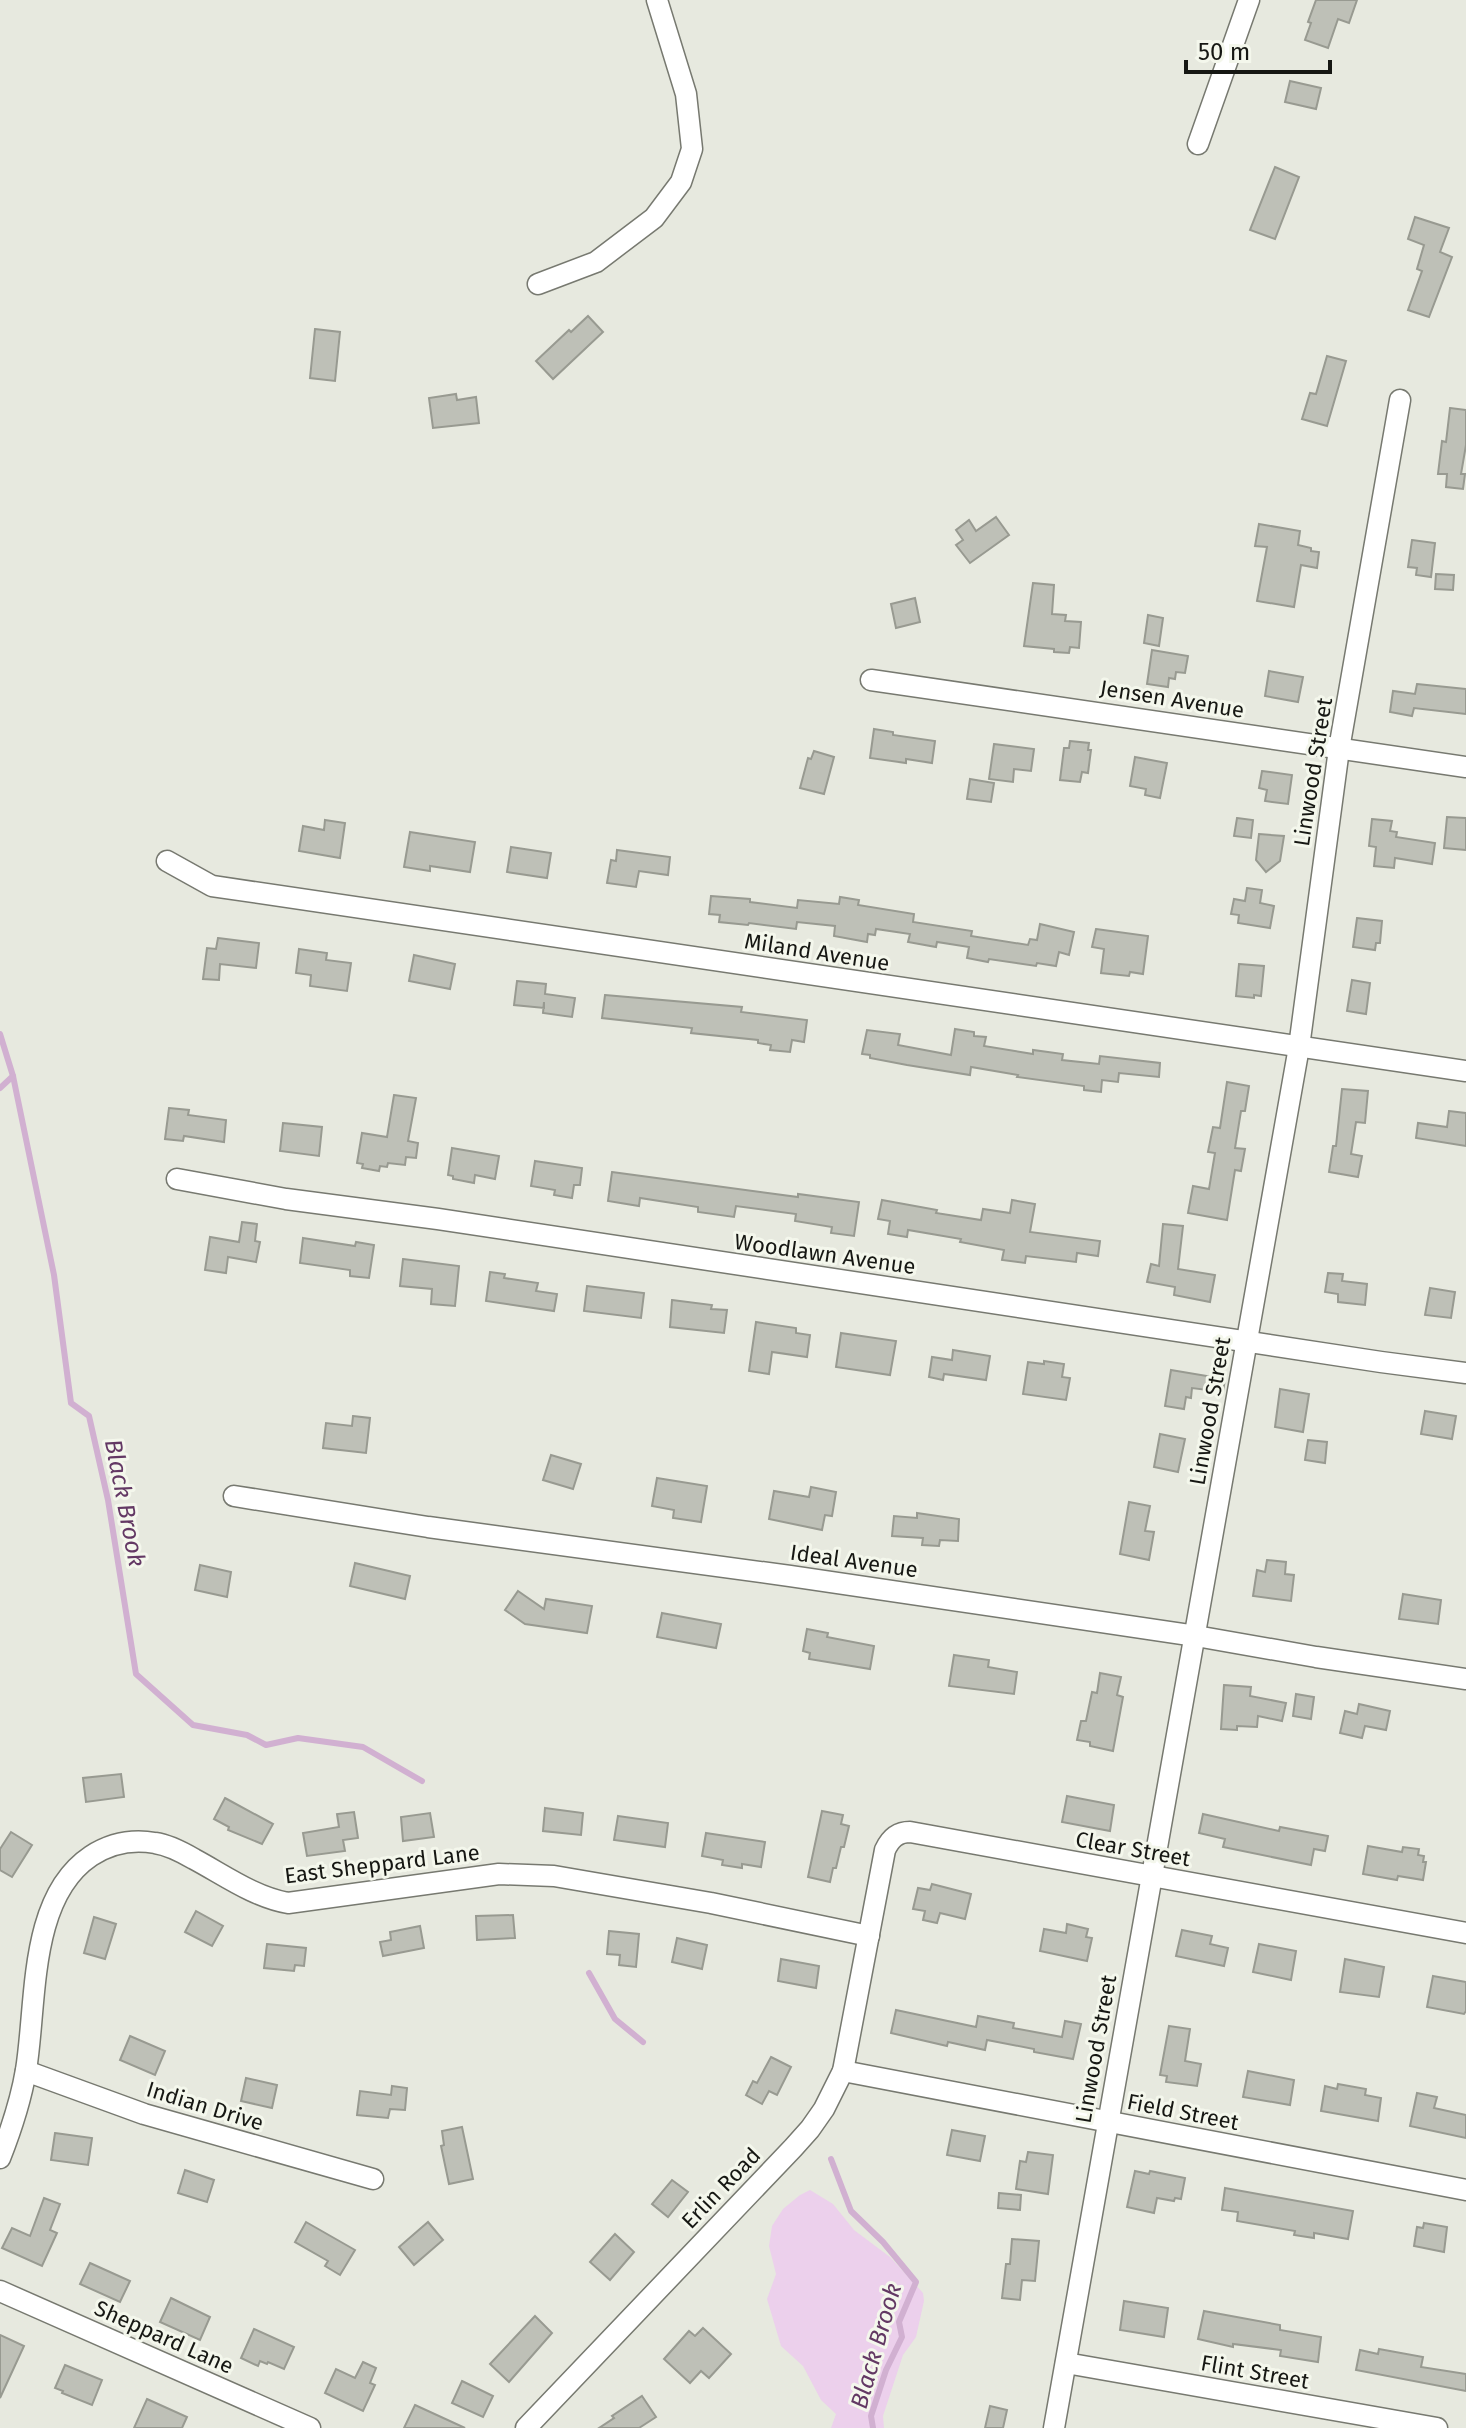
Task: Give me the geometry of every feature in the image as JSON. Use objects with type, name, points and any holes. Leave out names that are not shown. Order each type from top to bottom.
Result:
[{"type":"street","points":[[538,284],[596,262],[654,218],[681,182],[692,149],[686,94],[657,0]]},
{"type":"street","points":[[1198,144],[1249,0]]},
{"type":"street","name":"Linwood Street","points":[[1054,2428],[1299,1047],[1339,749],[1400,400]]},
{"type":"street","name":"Jensen Avenue","points":[[871,680],[1466,767]]},
{"type":"street","name":"Miland Avenue","points":[[167,861],[212,886],[1466,1071]]},
{"type":"street","name":"Woodlawn Avenue","points":[[177,1179],[286,1199],[1466,1373]]},
{"type":"street","name":"Ideal Avenue","points":[[234,1496],[428,1527],[1196,1636],[1466,1679]]},
{"type":"street","name":"Clear Street","points":[[869,1936],[885,1850],[889,1840],[904,1832],[1466,1933]]},
{"type":"street","name":"East Sheppard Lane","points":[[0,2158],[26,2071],[37,1971],[50,1910],[57,1893],[72,1872],[104,1848],[119,1843],[155,1843],[173,1848],[264,1896],[288,1903],[499,1874],[554,1876],[711,1903],[869,1936]]},
{"type":"street","name":"Erlin Road","points":[[526,2428],[810,2129],[835,2091],[843,2071],[869,1936]]},
{"type":"street","name":"Indian Drive","points":[[26,2071],[144,2114],[373,2179]]},
{"type":"street","name":"Field Street","points":[[843,2071],[1466,2190]]},
{"type":"street","name":"Sheppard Lane","points":[[0,2291],[310,2428]]},
{"type":"street","name":"Flint Street","points":[[1066,2363],[1437,2428]]},
{"type":"shaded area","points":[[810,2190],[833,2204],[854,2230],[890,2257],[923,2293],[916,2337],[903,2355],[883,2416],[884,2428],[831,2428],[836,2414],[821,2400],[803,2366],[781,2346],[767,2299],[776,2274],[769,2246],[772,2226],[783,2209]]},
{"type":"building","points":[[1316,0],[1357,0],[1349,23],[1338,19],[1328,48],[1305,40]]},
{"type":"building","points":[[1290,81],[1321,88],[1316,109],[1285,102]]},
{"type":"building","points":[[1275,167],[1299,177],[1275,239],[1250,230]]},
{"type":"building","points":[[1415,217],[1449,228],[1440,252],[1452,257],[1429,317],[1408,310],[1422,271],[1417,269],[1424,245],[1408,239]]},
{"type":"building","points":[[588,316],[603,332],[553,379],[536,361]]},
{"type":"building","points":[[315,329],[340,332],[335,381],[310,378]]},
{"type":"building","points":[[1327,356],[1346,361],[1327,426],[1302,419],[1310,393],[1316,394]]},
{"type":"building","points":[[456,394],[457,400],[476,397],[479,423],[433,428],[429,398]]},
{"type":"building","points":[[1450,408],[1466,410],[1466,445],[1461,474],[1465,474],[1463,489],[1446,487],[1447,474],[1438,474]]},
{"type":"building","points":[[996,517],[1009,535],[970,563],[956,545],[963,540],[956,530],[969,520],[976,531]]},
{"type":"building","points":[[1259,524],[1300,531],[1298,545],[1319,552],[1317,568],[1301,565],[1294,607],[1257,601],[1267,547],[1255,546]]},
{"type":"building","points":[[1412,540],[1435,543],[1431,577],[1416,575],[1417,568],[1408,567]]},
{"type":"building","points":[[1436,574],[1454,575],[1453,590],[1435,589]]},
{"type":"building","points":[[1033,583],[1054,585],[1052,614],[1066,615],[1065,621],[1081,622],[1079,648],[1070,647],[1069,653],[1024,646]]},
{"type":"building","points":[[915,598],[920,622],[896,628],[891,604]]},
{"type":"building","points":[[1148,615],[1163,618],[1159,646],[1144,643]]},
{"type":"building","points":[[1152,650],[1188,656],[1185,673],[1176,672],[1175,679],[1169,678],[1168,687],[1147,684]]},
{"type":"building","points":[[1269,671],[1303,677],[1298,702],[1265,696]]},
{"type":"building","points":[[1417,684],[1466,689],[1466,714],[1414,708],[1412,716],[1390,712],[1393,691],[1415,694]]},
{"type":"building","points":[[874,729],[935,741],[932,763],[870,758]]},
{"type":"building","points":[[1070,741],[1089,743],[1088,750],[1091,750],[1088,773],[1082,772],[1080,782],[1060,780],[1064,748],[1069,748]]},
{"type":"building","points":[[994,744],[1034,749],[1031,771],[1014,769],[1013,782],[989,779]]},
{"type":"building","points":[[814,751],[834,757],[824,794],[800,788],[808,758],[811,759]]},
{"type":"building","points":[[1135,757],[1167,763],[1160,798],[1145,795],[1146,789],[1130,786]]},
{"type":"building","points":[[1262,771],[1292,775],[1288,804],[1265,801],[1267,790],[1259,788]]},
{"type":"building","points":[[970,779],[994,783],[991,802],[967,799]]},
{"type":"building","points":[[1447,817],[1466,818],[1466,850],[1444,848]]},
{"type":"building","points":[[1237,818],[1253,820],[1251,838],[1234,836]]},
{"type":"building","points":[[1372,819],[1392,821],[1390,831],[1397,832],[1396,837],[1435,843],[1432,864],[1395,858],[1394,868],[1374,866],[1376,847],[1369,846]]},
{"type":"building","points":[[325,820],[345,823],[340,858],[299,851],[303,826],[324,830]]},
{"type":"building","points":[[410,832],[475,842],[470,872],[430,866],[430,871],[404,867]]},
{"type":"building","points":[[1259,834],[1284,836],[1280,861],[1266,872],[1256,860]]},
{"type":"building","points":[[511,847],[551,853],[547,878],[507,872]]},
{"type":"building","points":[[617,850],[670,857],[668,875],[639,871],[636,887],[607,883],[611,860],[616,861]]},
{"type":"building","points":[[1247,888],[1262,890],[1260,903],[1274,906],[1270,928],[1238,923],[1239,915],[1231,914],[1234,899],[1245,901]]},
{"type":"building","points":[[711,896],[750,899],[750,902],[797,908],[798,900],[839,904],[840,897],[859,900],[858,905],[914,914],[913,922],[972,931],[971,936],[1028,945],[1030,939],[1037,940],[1040,924],[1074,932],[1069,955],[1059,952],[1056,966],[989,959],[988,962],[967,958],[969,947],[937,942],[936,947],[908,942],[910,934],[876,929],[875,935],[868,934],[867,942],[834,936],[835,926],[797,922],[796,929],[719,922],[720,915],[709,914]]},
{"type":"building","points":[[1357,918],[1382,921],[1380,943],[1376,943],[1375,950],[1353,947]]},
{"type":"building","points":[[1096,929],[1148,936],[1143,974],[1101,973],[1104,949],[1092,947]]},
{"type":"building","points":[[218,938],[259,943],[256,968],[220,964],[219,980],[203,979],[207,948],[216,949]]},
{"type":"building","points":[[299,949],[327,953],[326,960],[351,963],[347,991],[310,986],[311,975],[296,973]]},
{"type":"building","points":[[414,955],[455,964],[450,989],[409,981]]},
{"type":"building","points":[[1239,964],[1264,966],[1261,996],[1236,996]]},
{"type":"building","points":[[1352,980],[1370,983],[1366,1014],[1347,1011]]},
{"type":"building","points":[[517,981],[546,984],[545,994],[575,998],[572,1017],[543,1013],[543,1008],[514,1005]]},
{"type":"building","points":[[605,995],[742,1007],[741,1012],[807,1020],[804,1042],[792,1040],[790,1052],[770,1050],[771,1045],[758,1043],[758,1040],[691,1033],[692,1028],[602,1018]]},
{"type":"building","points":[[955,1029],[986,1037],[984,1046],[1033,1054],[1033,1050],[1063,1054],[1062,1060],[1099,1064],[1100,1056],[1160,1063],[1159,1077],[1119,1073],[1118,1082],[1102,1080],[1101,1092],[1084,1090],[1084,1086],[971,1067],[970,1075],[862,1054],[867,1030],[900,1034],[898,1045],[951,1055]]},
{"type":"building","points":[[1227,1082],[1249,1086],[1235,1148],[1245,1149],[1241,1171],[1235,1170],[1227,1220],[1188,1213],[1193,1186],[1209,1189],[1215,1153],[1208,1152],[1213,1127],[1220,1128]]},
{"type":"building","points":[[1342,1089],[1368,1091],[1365,1123],[1356,1122],[1351,1154],[1362,1156],[1358,1177],[1329,1172],[1333,1146],[1336,1146]]},
{"type":"building","points":[[394,1095],[416,1098],[408,1141],[418,1143],[416,1158],[406,1157],[405,1165],[388,1163],[387,1167],[380,1166],[379,1171],[362,1168],[363,1164],[357,1163],[362,1133],[387,1137]]},
{"type":"building","points":[[169,1108],[189,1110],[188,1115],[226,1120],[224,1142],[184,1136],[183,1141],[165,1139]]},
{"type":"building","points":[[1449,1111],[1466,1113],[1466,1146],[1416,1138],[1418,1123],[1447,1127]]},
{"type":"building","points":[[283,1123],[322,1127],[319,1156],[280,1151]]},
{"type":"building","points":[[452,1148],[499,1156],[495,1179],[475,1175],[474,1183],[453,1179],[448,1175]]},
{"type":"building","points":[[535,1161],[582,1168],[580,1185],[574,1185],[572,1198],[554,1195],[555,1190],[531,1186]]},
{"type":"building","points":[[612,1172],[859,1202],[854,1236],[831,1233],[832,1227],[795,1221],[796,1214],[736,1206],[734,1217],[698,1212],[698,1207],[640,1198],[639,1206],[608,1201]]},
{"type":"building","points":[[882,1200],[981,1220],[983,1209],[1010,1213],[1012,1200],[1035,1204],[1030,1232],[1100,1241],[1098,1256],[1077,1253],[1076,1262],[1026,1256],[1025,1263],[1002,1260],[1004,1250],[960,1242],[961,1239],[908,1230],[907,1237],[888,1234],[890,1221],[878,1219]]},
{"type":"building","points":[[242,1222],[257,1224],[255,1241],[260,1242],[256,1262],[228,1257],[226,1273],[205,1270],[210,1237],[239,1242]]},
{"type":"building","points":[[1163,1224],[1183,1226],[1178,1269],[1215,1275],[1210,1302],[1174,1295],[1175,1287],[1147,1282],[1151,1264],[1159,1266]]},
{"type":"building","points":[[303,1238],[355,1246],[356,1242],[374,1245],[369,1278],[350,1276],[350,1270],[300,1263]]},
{"type":"building","points":[[403,1259],[459,1266],[455,1306],[431,1304],[432,1289],[400,1286]]},
{"type":"building","points":[[490,1272],[505,1274],[504,1278],[538,1283],[536,1291],[557,1294],[554,1311],[486,1301]]},
{"type":"building","points":[[1328,1273],[1343,1274],[1342,1281],[1367,1284],[1365,1305],[1338,1302],[1338,1294],[1325,1292]]},
{"type":"building","points":[[587,1286],[644,1293],[641,1318],[584,1311]]},
{"type":"building","points":[[1430,1288],[1455,1292],[1451,1318],[1425,1315]]},
{"type":"building","points":[[672,1300],[727,1310],[724,1333],[670,1327]]},
{"type":"building","points":[[756,1322],[796,1328],[796,1333],[810,1335],[807,1357],[772,1352],[769,1374],[749,1371]]},
{"type":"building","points":[[841,1333],[896,1341],[890,1375],[836,1367]]},
{"type":"building","points":[[953,1350],[990,1356],[986,1380],[944,1374],[943,1380],[929,1377],[932,1357],[952,1360]]},
{"type":"building","points":[[1044,1361],[1064,1364],[1062,1377],[1070,1378],[1066,1400],[1023,1394],[1028,1362],[1044,1364]]},
{"type":"building","points":[[1171,1370],[1225,1379],[1223,1392],[1192,1388],[1191,1398],[1186,1397],[1184,1409],[1165,1406]]},
{"type":"building","points":[[1280,1389],[1309,1394],[1303,1432],[1275,1427]]},
{"type":"building","points":[[1425,1411],[1456,1416],[1452,1439],[1421,1434]]},
{"type":"building","points":[[353,1416],[370,1418],[366,1453],[323,1448],[326,1423],[352,1426]]},
{"type":"building","points":[[1160,1434],[1185,1439],[1178,1472],[1154,1467]]},
{"type":"building","points":[[1308,1440],[1327,1442],[1325,1463],[1305,1460]]},
{"type":"building","points":[[551,1455],[581,1464],[573,1489],[543,1480]]},
{"type":"building","points":[[657,1478],[707,1486],[701,1522],[673,1518],[674,1510],[652,1506]]},
{"type":"building","points":[[811,1487],[836,1492],[832,1516],[825,1515],[822,1530],[769,1519],[774,1491],[809,1497]]},
{"type":"building","points":[[1129,1502],[1150,1506],[1145,1531],[1154,1532],[1149,1560],[1120,1554]]},
{"type":"building","points":[[917,1513],[959,1519],[958,1541],[940,1540],[939,1546],[922,1545],[923,1538],[892,1536],[894,1516],[917,1518]]},
{"type":"building","points":[[1267,1560],[1286,1562],[1285,1574],[1294,1575],[1291,1601],[1253,1596],[1257,1570],[1265,1572]]},
{"type":"building","points":[[355,1563],[410,1576],[405,1599],[350,1586]]},
{"type":"building","points":[[200,1565],[231,1572],[227,1597],[195,1590]]},
{"type":"building","points":[[518,1591],[544,1609],[546,1599],[592,1606],[587,1633],[525,1624],[505,1610]]},
{"type":"building","points":[[1403,1594],[1441,1600],[1438,1624],[1399,1619]]},
{"type":"building","points":[[662,1613],[721,1624],[716,1648],[657,1637]]},
{"type":"building","points":[[807,1629],[828,1633],[827,1637],[874,1646],[870,1669],[809,1659],[810,1653],[803,1651]]},
{"type":"building","points":[[954,1655],[989,1660],[988,1667],[1017,1672],[1014,1694],[949,1686]]},
{"type":"building","points":[[1100,1673],[1121,1677],[1117,1695],[1123,1697],[1113,1751],[1077,1740],[1081,1721],[1086,1721],[1092,1692],[1097,1693]]},
{"type":"building","points":[[1224,1685],[1251,1687],[1250,1696],[1286,1703],[1282,1721],[1258,1716],[1257,1727],[1221,1729]]},
{"type":"building","points":[[1296,1694],[1314,1697],[1311,1719],[1293,1716]]},
{"type":"building","points":[[1359,1704],[1390,1711],[1386,1730],[1365,1726],[1362,1738],[1340,1733],[1345,1711],[1357,1714]]},
{"type":"building","points":[[121,1774],[124,1797],[86,1802],[83,1778]]},
{"type":"building","points":[[1067,1796],[1114,1805],[1110,1831],[1062,1822]]},
{"type":"building","points":[[225,1798],[273,1824],[262,1844],[228,1830],[229,1827],[214,1819]]},
{"type":"building","points":[[545,1808],[583,1813],[581,1835],[543,1831]]},
{"type":"building","points":[[822,1811],[843,1815],[841,1824],[849,1826],[830,1882],[808,1877]]},
{"type":"building","points":[[354,1812],[358,1838],[343,1840],[345,1851],[307,1856],[303,1833],[339,1827],[337,1814]]},
{"type":"building","points":[[430,1813],[434,1837],[403,1841],[401,1817]]},
{"type":"building","points":[[1203,1814],[1279,1831],[1280,1827],[1328,1836],[1325,1851],[1314,1849],[1311,1865],[1223,1847],[1225,1839],[1199,1833]]},
{"type":"building","points":[[618,1816],[668,1823],[665,1847],[614,1840]]},
{"type":"building","points":[[11,1832],[32,1845],[12,1877],[0,1870],[0,1849]]},
{"type":"building","points":[[706,1833],[765,1842],[761,1867],[722,1865],[723,1860],[702,1856]]},
{"type":"building","points":[[1368,1846],[1402,1852],[1403,1847],[1419,1849],[1418,1855],[1424,1856],[1423,1862],[1426,1862],[1423,1880],[1398,1876],[1397,1880],[1363,1874]]},
{"type":"building","points":[[932,1884],[971,1894],[965,1919],[940,1913],[937,1923],[923,1920],[925,1911],[913,1909],[918,1888],[930,1890]]},
{"type":"building","points":[[196,1911],[223,1926],[212,1946],[185,1932]]},
{"type":"building","points":[[513,1915],[515,1938],[477,1940],[476,1916]]},
{"type":"building","points":[[94,1917],[116,1924],[105,1959],[84,1953]]},
{"type":"building","points":[[1067,1924],[1088,1929],[1086,1937],[1092,1938],[1087,1961],[1040,1951],[1044,1929],[1066,1933]]},
{"type":"building","points":[[420,1926],[424,1948],[383,1956],[380,1942],[391,1940],[390,1932]]},
{"type":"building","points":[[1182,1930],[1212,1936],[1210,1944],[1228,1948],[1224,1966],[1176,1956]]},
{"type":"building","points":[[609,1931],[639,1934],[636,1967],[619,1965],[620,1955],[607,1954]]},
{"type":"building","points":[[677,1938],[707,1945],[702,1969],[672,1962]]},
{"type":"building","points":[[267,1944],[306,1948],[304,1966],[295,1965],[294,1971],[264,1968]]},
{"type":"building","points":[[1259,1944],[1296,1951],[1291,1980],[1253,1972]]},
{"type":"building","points":[[781,1959],[819,1966],[816,1988],[778,1981]]},
{"type":"building","points":[[1345,1959],[1384,1967],[1379,1997],[1340,1992]]},
{"type":"building","points":[[1433,1976],[1466,1982],[1464,2014],[1427,2007]]},
{"type":"building","points":[[896,2010],[976,2027],[978,2016],[1014,2023],[1013,2028],[1062,2037],[1065,2021],[1081,2024],[1073,2059],[987,2040],[985,2050],[948,2042],[947,2046],[891,2033]]},
{"type":"building","points":[[1169,2026],[1190,2029],[1185,2061],[1201,2064],[1197,2086],[1166,2082],[1167,2076],[1160,2075]]},
{"type":"building","points":[[130,2036],[165,2051],[155,2075],[120,2060]]},
{"type":"building","points":[[771,2057],[791,2067],[777,2095],[769,2091],[762,2104],[746,2095],[753,2081],[757,2083]]},
{"type":"building","points":[[1248,2071],[1294,2080],[1290,2105],[1243,2097]]},
{"type":"building","points":[[246,2078],[277,2085],[272,2108],[241,2101]]},
{"type":"building","points":[[1338,2084],[1366,2089],[1365,2095],[1381,2098],[1378,2121],[1321,2111],[1325,2086],[1337,2089]]},
{"type":"building","points":[[392,2086],[407,2088],[405,2110],[390,2109],[388,2118],[357,2115],[360,2091],[391,2095]]},
{"type":"building","points":[[1417,2093],[1437,2097],[1434,2108],[1466,2115],[1466,2138],[1410,2126]]},
{"type":"building","points":[[462,2127],[473,2179],[449,2184],[441,2146],[444,2145],[442,2131]]},
{"type":"building","points":[[952,2130],[985,2136],[980,2161],[947,2155]]},
{"type":"building","points":[[55,2133],[92,2138],[88,2165],[51,2160]]},
{"type":"building","points":[[1028,2152],[1053,2155],[1048,2194],[1016,2189],[1020,2161],[1026,2162]]},
{"type":"building","points":[[185,2170],[214,2180],[207,2202],[178,2193]]},
{"type":"building","points":[[1135,2171],[1185,2178],[1181,2199],[1157,2198],[1154,2213],[1127,2207]]},
{"type":"building","points":[[672,2180],[688,2192],[668,2217],[652,2204]]},
{"type":"building","points":[[1225,2188],[1353,2211],[1348,2239],[1314,2233],[1314,2238],[1294,2235],[1295,2231],[1237,2221],[1238,2212],[1222,2210]]},
{"type":"building","points":[[999,2193],[1021,2195],[1020,2210],[998,2208]]},
{"type":"building","points":[[44,2198],[60,2204],[50,2230],[57,2233],[42,2266],[2,2248],[12,2228],[30,2236]]},
{"type":"building","points":[[306,2222],[355,2250],[340,2275],[325,2266],[328,2261],[295,2242]]},
{"type":"building","points":[[428,2222],[443,2240],[414,2265],[399,2247]]},
{"type":"building","points":[[1424,2223],[1447,2227],[1444,2252],[1414,2246],[1417,2227],[1423,2228]]},
{"type":"building","points":[[615,2234],[634,2252],[610,2280],[590,2262]]},
{"type":"building","points":[[1012,2239],[1039,2241],[1035,2281],[1022,2280],[1020,2300],[1002,2298]]},
{"type":"building","points":[[90,2263],[130,2281],[120,2302],[80,2284]]},
{"type":"building","points":[[171,2298],[210,2317],[200,2340],[160,2322]]},
{"type":"building","points":[[1124,2301],[1168,2308],[1164,2337],[1120,2330]]},
{"type":"building","points":[[1204,2311],[1280,2325],[1280,2330],[1321,2337],[1318,2362],[1280,2356],[1281,2350],[1233,2344],[1233,2347],[1198,2339]]},
{"type":"building","points":[[535,2316],[552,2333],[509,2382],[490,2364]]},
{"type":"building","points":[[703,2328],[731,2354],[709,2378],[701,2371],[690,2383],[664,2359],[689,2331],[695,2336]]},
{"type":"building","points":[[254,2329],[294,2347],[284,2369],[260,2361],[258,2366],[241,2358]]},
{"type":"building","points":[[0,2335],[24,2346],[0,2398]]},
{"type":"building","points":[[1379,2349],[1423,2357],[1421,2367],[1466,2374],[1466,2391],[1356,2370],[1360,2350],[1378,2354]]},
{"type":"building","points":[[363,2362],[376,2368],[370,2383],[375,2385],[363,2411],[325,2393],[336,2369],[355,2378]]},
{"type":"building","points":[[65,2365],[102,2380],[92,2405],[55,2388]]},
{"type":"building","points":[[462,2381],[493,2396],[483,2417],[452,2403]]},
{"type":"building","points":[[642,2396],[656,2417],[639,2428],[599,2428],[614,2418],[612,2416]]},
{"type":"building","points":[[147,2399],[187,2417],[182,2428],[134,2428]]},
{"type":"building","points":[[415,2405],[465,2428],[404,2428]]},
{"type":"building","points":[[990,2406],[1007,2410],[1003,2428],[985,2428]]},
{"type":"waterway","name":"Black Brook","points":[[0,1034],[13,1076],[54,1275],[71,1403],[89,1416],[108,1500],[136,1674],[193,1725],[247,1735],[266,1745],[298,1738],[363,1747],[422,1781]]},
{"type":"waterway","points":[[0,1088],[13,1076]]},
{"type":"waterway","name":"Black Brook","points":[[589,1973],[615,2019],[643,2042]]},
{"type":"waterway","name":"Black Brook","points":[[831,2159],[851,2211],[883,2242],[916,2282],[899,2322],[902,2337],[886,2370],[871,2416],[873,2428]]}]
